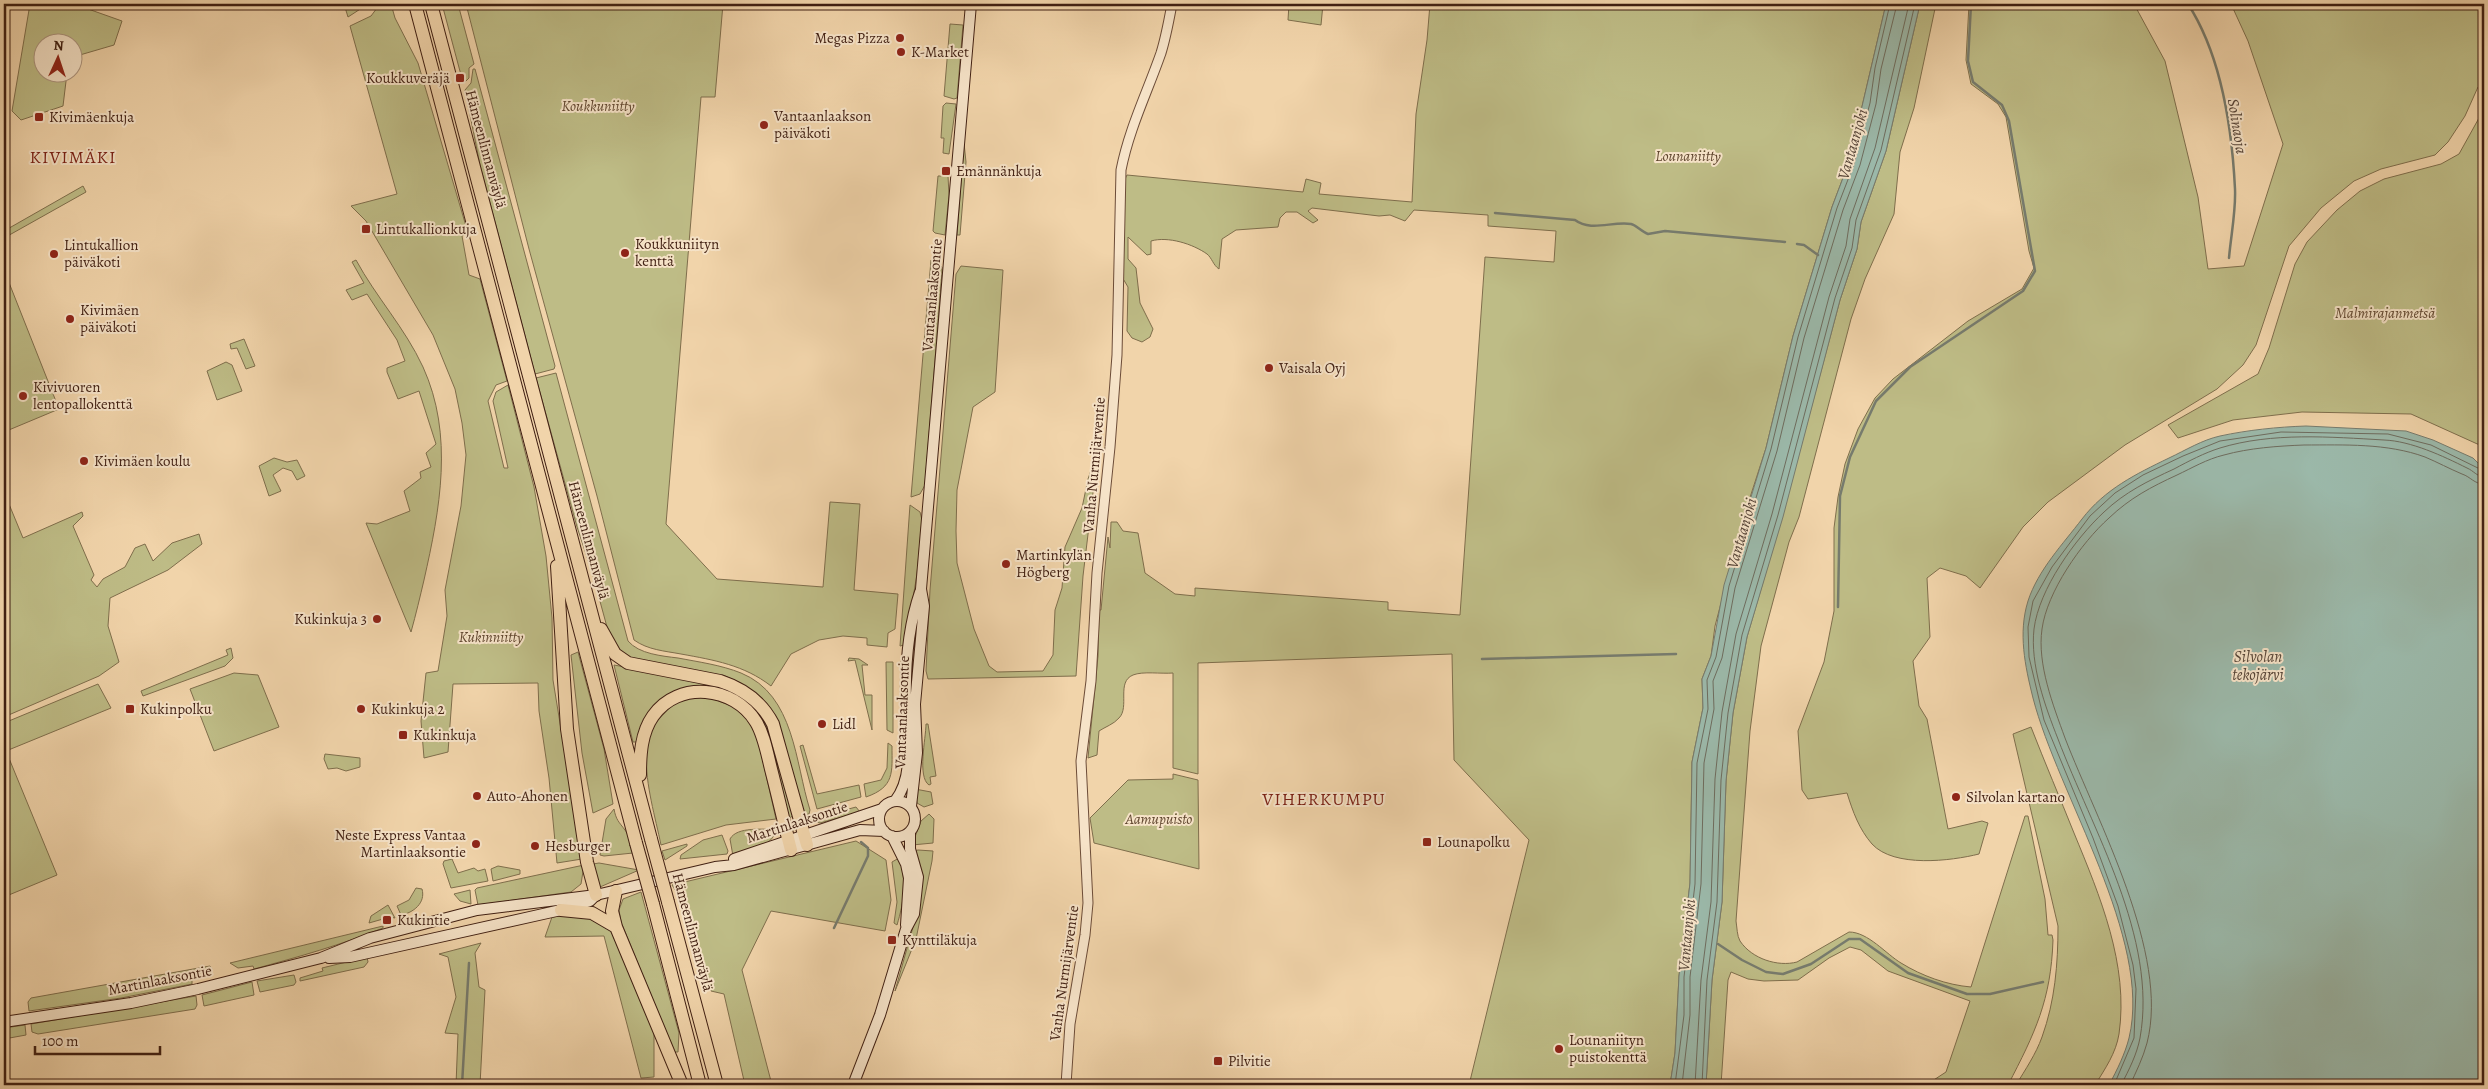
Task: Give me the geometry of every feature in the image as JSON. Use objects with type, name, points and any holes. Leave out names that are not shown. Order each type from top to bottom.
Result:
[{"type":"highway","name":"Hämeenlinnanväylä","points":[[414,4],[700,1085]]},
{"type":"highway","name":"Hämeenlinnanväylä","points":[[430,4],[717,1085]]},
{"type":"highway","points":[[550,516],[559,581],[567,729],[587,862],[596,895]]},
{"type":"highway","points":[[588,598],[603,634],[620,659],[635,666],[709,679],[734,686],[748,694],[767,712],[780,744],[806,840]]},
{"type":"highway","points":[[642,800],[641,749],[644,734],[652,716],[664,704],[677,696],[692,692],[707,692],[726,696],[743,705],[756,722],[764,741],[790,845]]},
{"type":"highway","points":[[616,891],[612,911],[616,928],[682,1085]]},
{"type":"highway","points":[[561,910],[592,913],[616,928]]},
{"type":"main road","name":"Vantaanlaaksontie","points":[[895,801],[904,785],[908,755],[907,656],[912,615],[921,589],[971,4]]},
{"type":"main road","name":"Vantaanlaaksontie","points":[[911,806],[917,753],[915,704],[924,606],[921,589]]},
{"type":"main road","points":[[853,1085],[880,1015],[906,929],[914,914],[918,877],[910,849],[910,832],[916,819],[911,806],[903,801],[895,801],[882,809],[879,820],[906,864],[909,878],[906,929]]},
{"type":"main road","name":"Martinlaaksontie","points":[[4,1022],[179,993],[321,958],[370,938],[477,910],[616,891],[722,865],[732,859],[790,845],[882,809]]},
{"type":"main road","name":"Martinlaaksontie","points":[[806,840],[860,830],[888,834]]},
{"type":"main road","points":[[888,834],[901,837],[910,832]]},
{"type":"main road","name":"Martinlaaksontie","points":[[321,958],[350,957],[561,910],[590,901],[596,895]]},
{"type":"street","name":"Vanha Nurmijärventie","points":[[1066,1085],[1070,1024],[1085,935],[1088,903],[1081,761],[1091,681],[1097,573],[1117,355],[1121,170],[1126,144],[1161,51],[1172,4]]},
{"type":"green space","points":[[30,4],[74,4],[122,21],[114,45],[82,54],[82,32],[32,32],[32,82],[66,82],[63,106],[21,120],[12,111]]},
{"type":"green space","points":[[344,4],[368,4],[348,17]]},
{"type":"green space","name":"Kukinniitty","points":[[380,4],[391,4],[395,18],[418,63],[468,233],[462,236],[469,275],[480,279],[507,381],[496,385],[488,401],[504,468],[508,468],[493,401],[496,392],[508,385],[534,487],[546,556],[552,618],[553,680],[582,859],[557,863],[549,778],[539,711],[538,683],[453,684],[448,752],[424,758],[421,721],[426,673],[438,671],[447,616],[445,590],[461,506],[466,455],[455,389],[433,335],[366,221],[351,206],[397,194],[350,26],[371,16]]},
{"type":"green space","points":[[442,4],[458,4],[474,64],[469,68],[469,78],[465,82],[463,75],[461,75]]},
{"type":"green space","name":"Koukkuniitty","points":[[466,4],[723,4],[715,97],[701,97],[666,524],[717,579],[823,587],[830,502],[860,504],[854,590],[898,594],[895,629],[888,633],[887,647],[867,645],[867,638],[843,636],[819,640],[791,654],[771,686],[750,673],[728,664],[657,650],[634,640],[597,496],[529,249]]},
{"type":"green space","points":[[1289,4],[1323,4],[1321,25],[1288,20]]},
{"type":"green space","name":"Lounaniitty","points":[[1430,4],[1886,4],[1849,162],[1832,207],[1793,336],[1766,448],[1744,516],[1715,626],[1711,656],[1702,679],[1703,708],[1692,762],[1690,883],[1679,976],[1675,1053],[1670,1085],[1469,1085],[1529,840],[1454,760],[1452,654],[1198,663],[1198,774],[1173,768],[1173,673],[1133,675],[1125,683],[1122,713],[1115,722],[1099,731],[1097,755],[1088,758],[1098,656],[1099,610],[1101,610],[1108,537],[1110,548],[1111,522],[1117,522],[1123,531],[1138,533],[1145,573],[1175,594],[1195,596],[1195,588],[1388,602],[1388,610],[1460,615],[1485,257],[1554,262],[1556,231],[1488,226],[1488,215],[1414,210],[1405,221],[1390,215],[1379,216],[1312,208],[1308,211],[1318,220],[1313,223],[1297,212],[1286,212],[1280,218],[1278,227],[1236,230],[1222,239],[1219,269],[1207,254],[1188,244],[1172,240],[1151,241],[1151,254],[1147,255],[1128,237],[1128,259],[1136,268],[1140,303],[1153,329],[1150,337],[1142,342],[1132,338],[1127,331],[1128,287],[1122,277],[1124,181],[1127,175],[1303,192],[1306,179],[1321,183],[1319,194],[1412,202],[1416,114],[1427,40]]},
{"type":"green space","points":[[1920,4],[1936,4],[1914,108],[1900,152],[1894,214],[1865,279],[1851,319],[1799,517],[1789,542],[1761,646],[1750,731],[1736,921],[1737,931],[1740,941],[1751,953],[1766,960],[1782,963],[1797,962],[1849,932],[1856,933],[1870,939],[1895,959],[1917,972],[1944,982],[1971,987],[2025,816],[2028,816],[2045,899],[2048,935],[2052,935],[2053,940],[2049,981],[2034,1032],[2008,1085],[1926,1085],[1946,1072],[1970,1001],[1888,971],[1861,950],[1850,947],[1829,958],[1798,980],[1764,981],[1748,979],[1731,972],[1728,980],[1721,1085],[1706,1085],[1712,980],[1722,902],[1726,781],[1733,713],[1747,637],[1782,517],[1840,300],[1857,249],[1861,222],[1886,151]]},
{"type":"green space","points":[[1969,4],[2134,4],[2165,61],[2198,197],[2208,269],[2244,266],[2283,144],[2248,41],[2231,4],[2484,4],[2484,81],[2478,87],[2465,116],[2448,142],[2435,155],[2381,169],[2354,181],[2321,208],[2289,246],[2256,345],[2243,365],[2217,389],[2125,445],[2048,502],[2023,527],[1980,588],[1966,576],[1940,568],[1927,578],[1930,637],[1913,661],[1919,706],[1927,719],[1948,829],[1982,821],[1988,823],[1979,854],[1954,859],[1923,861],[1894,857],[1882,852],[1872,844],[1857,820],[1847,793],[1808,799],[1802,790],[1798,731],[1824,662],[1834,611],[1834,528],[1838,497],[1845,464],[1858,429],[1875,398],[1893,379],[1968,321],[2022,289],[2034,268],[2029,251],[2006,117],[1998,104],[1971,84],[1966,60]]},
{"type":"green space","points":[[950,24],[963,25],[957,98],[954,99],[944,96]]},
{"type":"green space","points":[[473,69],[475,69],[555,366],[554,369],[535,374],[480,165],[465,90],[471,83]]},
{"type":"green space","points":[[946,103],[956,104],[949,154],[943,153],[944,138],[941,138],[943,106]]},
{"type":"green space","name":"Malmirajanmetsä","points":[[2484,109],[2484,447],[2411,414],[2302,412],[2233,420],[2178,438],[2168,425],[2258,374],[2269,348],[2295,264],[2307,242],[2337,210],[2360,191],[2384,179],[2441,164],[2459,154]]},
{"type":"green space","points":[[964,143],[966,162],[960,235],[957,235]]},
{"type":"green space","points":[[938,176],[948,176],[949,195],[945,235],[933,231]]},
{"type":"green space","points":[[83,186],[86,192],[4,238],[4,231]]},
{"type":"green space","points":[[356,260],[416,353],[433,393],[438,419],[441,446],[439,499],[430,553],[411,632],[366,523],[377,524],[410,511],[404,491],[421,478],[420,472],[431,467],[426,453],[436,444],[419,391],[398,399],[387,372],[387,368],[405,361],[397,340],[367,294],[352,300],[346,290],[364,283],[352,262]]},
{"type":"green space","points":[[931,260],[942,267],[942,272],[925,485],[920,494],[911,497]]},
{"type":"green space","points":[[961,266],[1003,270],[995,392],[973,407],[957,490],[957,563],[974,629],[989,666],[997,672],[1043,671],[1053,655],[1055,610],[1062,588],[1065,547],[1082,508],[1088,479],[1098,451],[1083,576],[1076,676],[928,679],[926,671],[930,590],[956,274]]},
{"type":"green space","points":[[4,270],[59,409],[4,432]]},
{"type":"green space","points":[[244,339],[255,366],[246,369],[237,348],[231,349],[230,344]]},
{"type":"green space","points":[[226,362],[232,365],[242,391],[217,400],[207,371]]},
{"type":"green space","points":[[556,373],[628,641],[644,652],[726,668],[741,673],[759,683],[772,697],[783,714],[790,732],[810,810],[809,814],[804,815],[752,691],[741,683],[725,676],[635,661],[617,649],[610,638],[536,378]]},
{"type":"green space","points":[[274,458],[287,462],[297,460],[305,476],[297,480],[292,471],[283,468],[273,475],[281,491],[269,496],[259,466]]},
{"type":"green space","points":[[4,492],[23,538],[82,512],[83,516],[73,526],[94,575],[91,580],[97,587],[103,579],[125,567],[135,548],[145,544],[153,561],[172,543],[199,534],[202,544],[168,570],[110,598],[108,626],[119,662],[99,676],[4,717]]},
{"type":"green space","points":[[910,505],[920,512],[922,520],[917,574],[906,640],[904,645],[900,646]]},
{"type":"green space","points":[[231,648],[233,658],[225,666],[143,696],[141,691],[228,655],[226,650]]},
{"type":"green space","points":[[578,652],[604,749],[613,804],[593,813],[582,753],[571,655]]},
{"type":"green space","points":[[849,658],[859,659],[868,665],[862,665],[865,695],[872,695],[872,730],[855,660],[848,661]]},
{"type":"green space","points":[[886,662],[893,662],[893,733],[887,730]]},
{"type":"green space","points":[[614,665],[700,681],[738,691],[766,720],[793,816],[789,818],[757,716],[688,689],[637,742],[633,742]]},
{"type":"green space","points":[[234,673],[258,675],[279,727],[214,751],[190,689]]},
{"type":"green space","points":[[98,684],[111,708],[6,751],[57,875],[4,897],[4,723]]},
{"type":"green space","points":[[700,696],[728,702],[751,723],[757,735],[776,819],[726,825],[661,845],[647,778],[646,755],[650,735],[659,717],[675,704]]},
{"type":"green space","points":[[926,724],[928,724],[936,776],[930,777],[931,784],[929,785],[925,781],[923,774]]},
{"type":"green space","points":[[2031,727],[2093,881],[2110,931],[2116,957],[2120,982],[2121,1008],[2118,1041],[2113,1054],[2095,1085],[2016,1085],[2037,1050],[2042,1037],[2053,996],[2057,954],[2058,926],[2013,734]]},
{"type":"green space","points":[[888,743],[892,746],[890,778],[882,788],[866,797],[864,784],[881,780],[887,768]]},
{"type":"green space","points":[[803,745],[817,794],[859,785],[861,797],[817,809],[800,746]]},
{"type":"green space","points":[[325,754],[360,758],[360,767],[346,771],[337,768],[328,769],[324,759]]},
{"type":"green space","name":"Aamupuisto","points":[[1173,774],[1198,780],[1199,869],[1094,843],[1090,818],[1128,780],[1173,779]]},
{"type":"green space","points":[[915,789],[931,792],[933,804],[924,807],[917,803]]},
{"type":"green space","points":[[856,807],[860,812],[820,823],[808,820]]},
{"type":"green space","points":[[614,809],[617,818],[628,835],[633,853],[600,855],[606,819]]},
{"type":"green space","points":[[929,814],[934,819],[933,843],[912,845],[921,821]]},
{"type":"green space","points":[[777,829],[765,844],[733,856],[730,839],[733,835],[745,830]]},
{"type":"green space","points":[[722,835],[728,851],[727,854],[680,859],[681,855],[703,840]]},
{"type":"green space","points":[[856,841],[886,860],[891,900],[885,931],[771,911],[742,970],[772,1085],[745,1085],[724,994],[711,991],[688,910],[672,885]]},
{"type":"green space","points":[[687,844],[687,846],[665,860],[662,851]]},
{"type":"green space","points":[[914,851],[933,851],[932,861],[916,939],[895,991],[915,920]]},
{"type":"green space","points":[[899,858],[904,891],[897,925],[894,923],[897,902],[892,862]]},
{"type":"green space","points":[[452,859],[458,873],[474,868],[478,871],[485,869],[488,881],[451,888],[443,864],[444,861]]},
{"type":"green space","points":[[599,863],[639,870],[600,887],[593,864]]},
{"type":"green space","points":[[584,865],[581,884],[571,892],[478,905],[475,890],[477,888]]},
{"type":"green space","points":[[498,866],[520,870],[520,874],[493,881],[491,869]]},
{"type":"green space","points":[[416,888],[422,889],[423,894],[420,903],[414,910],[401,915],[397,906],[409,900]]},
{"type":"green space","points":[[470,890],[471,904],[460,901],[454,894]]},
{"type":"green space","points":[[641,892],[679,1033],[678,1052],[674,1052],[621,922],[619,910],[623,899]]},
{"type":"green space","points":[[388,905],[395,918],[390,917],[369,923],[371,916]]},
{"type":"green space","points":[[567,915],[585,916],[611,931],[654,1029],[654,1077],[641,1078],[604,936],[545,937],[552,917]]},
{"type":"green space","points":[[383,926],[383,928],[335,945],[254,969],[253,966],[238,968],[230,963]]},
{"type":"green space","points":[[481,943],[475,953],[479,987],[485,990],[480,1085],[456,1085],[458,1034],[445,1033],[456,997],[448,957],[439,954]]},
{"type":"green space","points":[[367,957],[368,962],[364,967],[300,981],[300,978],[323,971],[322,968]]},
{"type":"green space","points":[[210,966],[212,969],[208,976],[192,980],[192,984],[121,998],[29,1011],[28,1002],[31,998]]},
{"type":"green space","points":[[294,975],[296,982],[294,985],[260,992],[257,981]]},
{"type":"green space","points":[[252,982],[254,995],[204,1006],[202,995]]},
{"type":"green space","points":[[196,996],[197,1005],[195,1009],[38,1034],[32,1032],[31,1024]]},
{"type":"green space","points":[[25,1025],[26,1035],[4,1039],[4,1028]]},
{"type":"water","name":"Vantaanjoki","points":[[1886,4],[1920,4],[1886,151],[1861,222],[1857,249],[1840,300],[1783,517],[1747,637],[1733,713],[1726,781],[1722,902],[1712,980],[1706,1085],[1670,1085],[1675,1053],[1679,976],[1690,883],[1692,762],[1703,708],[1702,679],[1711,656],[1724,585],[1766,448],[1793,336],[1832,207],[1849,162]]},
{"type":"water","name":"Silvolan tekojärvi","points":[[2306,426],[2406,431],[2433,440],[2473,458],[2484,469],[2484,1085],[2109,1085],[2118,1068],[2129,1038],[2133,999],[2128,957],[2116,912],[2045,736],[2033,698],[2025,662],[2023,637],[2023,625],[2028,601],[2044,568],[2091,508],[2133,476],[2213,438],[2252,430]]},
{"type":"waterway","points":[[1838,607],[1840,496],[1850,457],[1876,401],[1910,367],[2023,291],[2035,271],[2009,121],[2002,105],[1973,82],[1968,61],[1971,4]]},
{"type":"waterway","name":"Solinaoja","points":[[2188,4],[2209,46],[2217,69],[2228,117],[2235,197],[2229,258]]},
{"type":"waterway","points":[[1495,213],[1575,220],[1595,226],[1624,223],[1631,224],[1648,234],[1665,231],[1785,242]]},
{"type":"waterway","points":[[1797,244],[1804,245],[1818,255]]},
{"type":"waterway","points":[[1482,659],[1676,654]]},
{"type":"waterway","points":[[834,928],[868,856],[868,848],[861,842]]},
{"type":"waterway","points":[[1718,944],[1742,960],[1766,972],[1783,974],[1811,964],[1849,939],[1860,939],[1908,973],[1967,994],[1990,994],[2043,982]]},
{"type":"waterway","points":[[462,1085],[469,963]]},
{"type":"place","name":"Megas Pizza","points":[[900,38]]},
{"type":"place","name":"K-Market","points":[[901,52]]},
{"type":"place","name":"Koukkuveräjä","points":[[460,78]]},
{"type":"place","name":"Kivimäenkuja","points":[[39,117]]},
{"type":"place","name":"Vantaanlaakson päiväkoti","points":[[764,125]]},
{"type":"place","name":"Emännänkuja","points":[[946,171]]},
{"type":"place","name":"Lintukallionkuja","points":[[366,229]]},
{"type":"place","name":"Koukkuniityn kenttä","points":[[625,253]]},
{"type":"place","name":"Lintukallion päiväkoti","points":[[54,254]]},
{"type":"place","name":"Kivimäen päiväkoti","points":[[70,319]]},
{"type":"place","name":"Vaisala Oyj","points":[[1269,368]]},
{"type":"place","name":"Kivivuoren lentopallokenttä","points":[[23,396]]},
{"type":"place","name":"Kivimäen koulu","points":[[84,461]]},
{"type":"place","name":"Martinkylän Högberg","points":[[1006,564]]},
{"type":"place","name":"Kukinkuja 3","points":[[377,619]]},
{"type":"place","name":"Kukinpolku","points":[[130,709]]},
{"type":"place","name":"Kukinkuja 2","points":[[361,709]]},
{"type":"place","name":"Lidl","points":[[822,724]]},
{"type":"place","name":"Kukinkuja","points":[[403,735]]},
{"type":"place","name":"Auto-Ahonen","points":[[477,796]]},
{"type":"place","name":"Silvolan kartano","points":[[1956,797]]},
{"type":"place","name":"Lounapolku","points":[[1427,842]]},
{"type":"place","name":"Neste Express Vantaa Martinlaaksontie","points":[[476,844]]},
{"type":"place","name":"Hesburger","points":[[535,846]]},
{"type":"place","name":"Kukintie","points":[[387,920]]},
{"type":"place","name":"Kynttiläkuja","points":[[892,940]]},
{"type":"place","name":"Lounaniityn puistokenttä","points":[[1559,1049]]},
{"type":"place","name":"Pilvitie","points":[[1218,1061]]},
{"type":"district","name":"KIVIMÄKI","points":[[73,157]]},
{"type":"district","name":"VIHERKUMPU","points":[[1324,799]]}]
